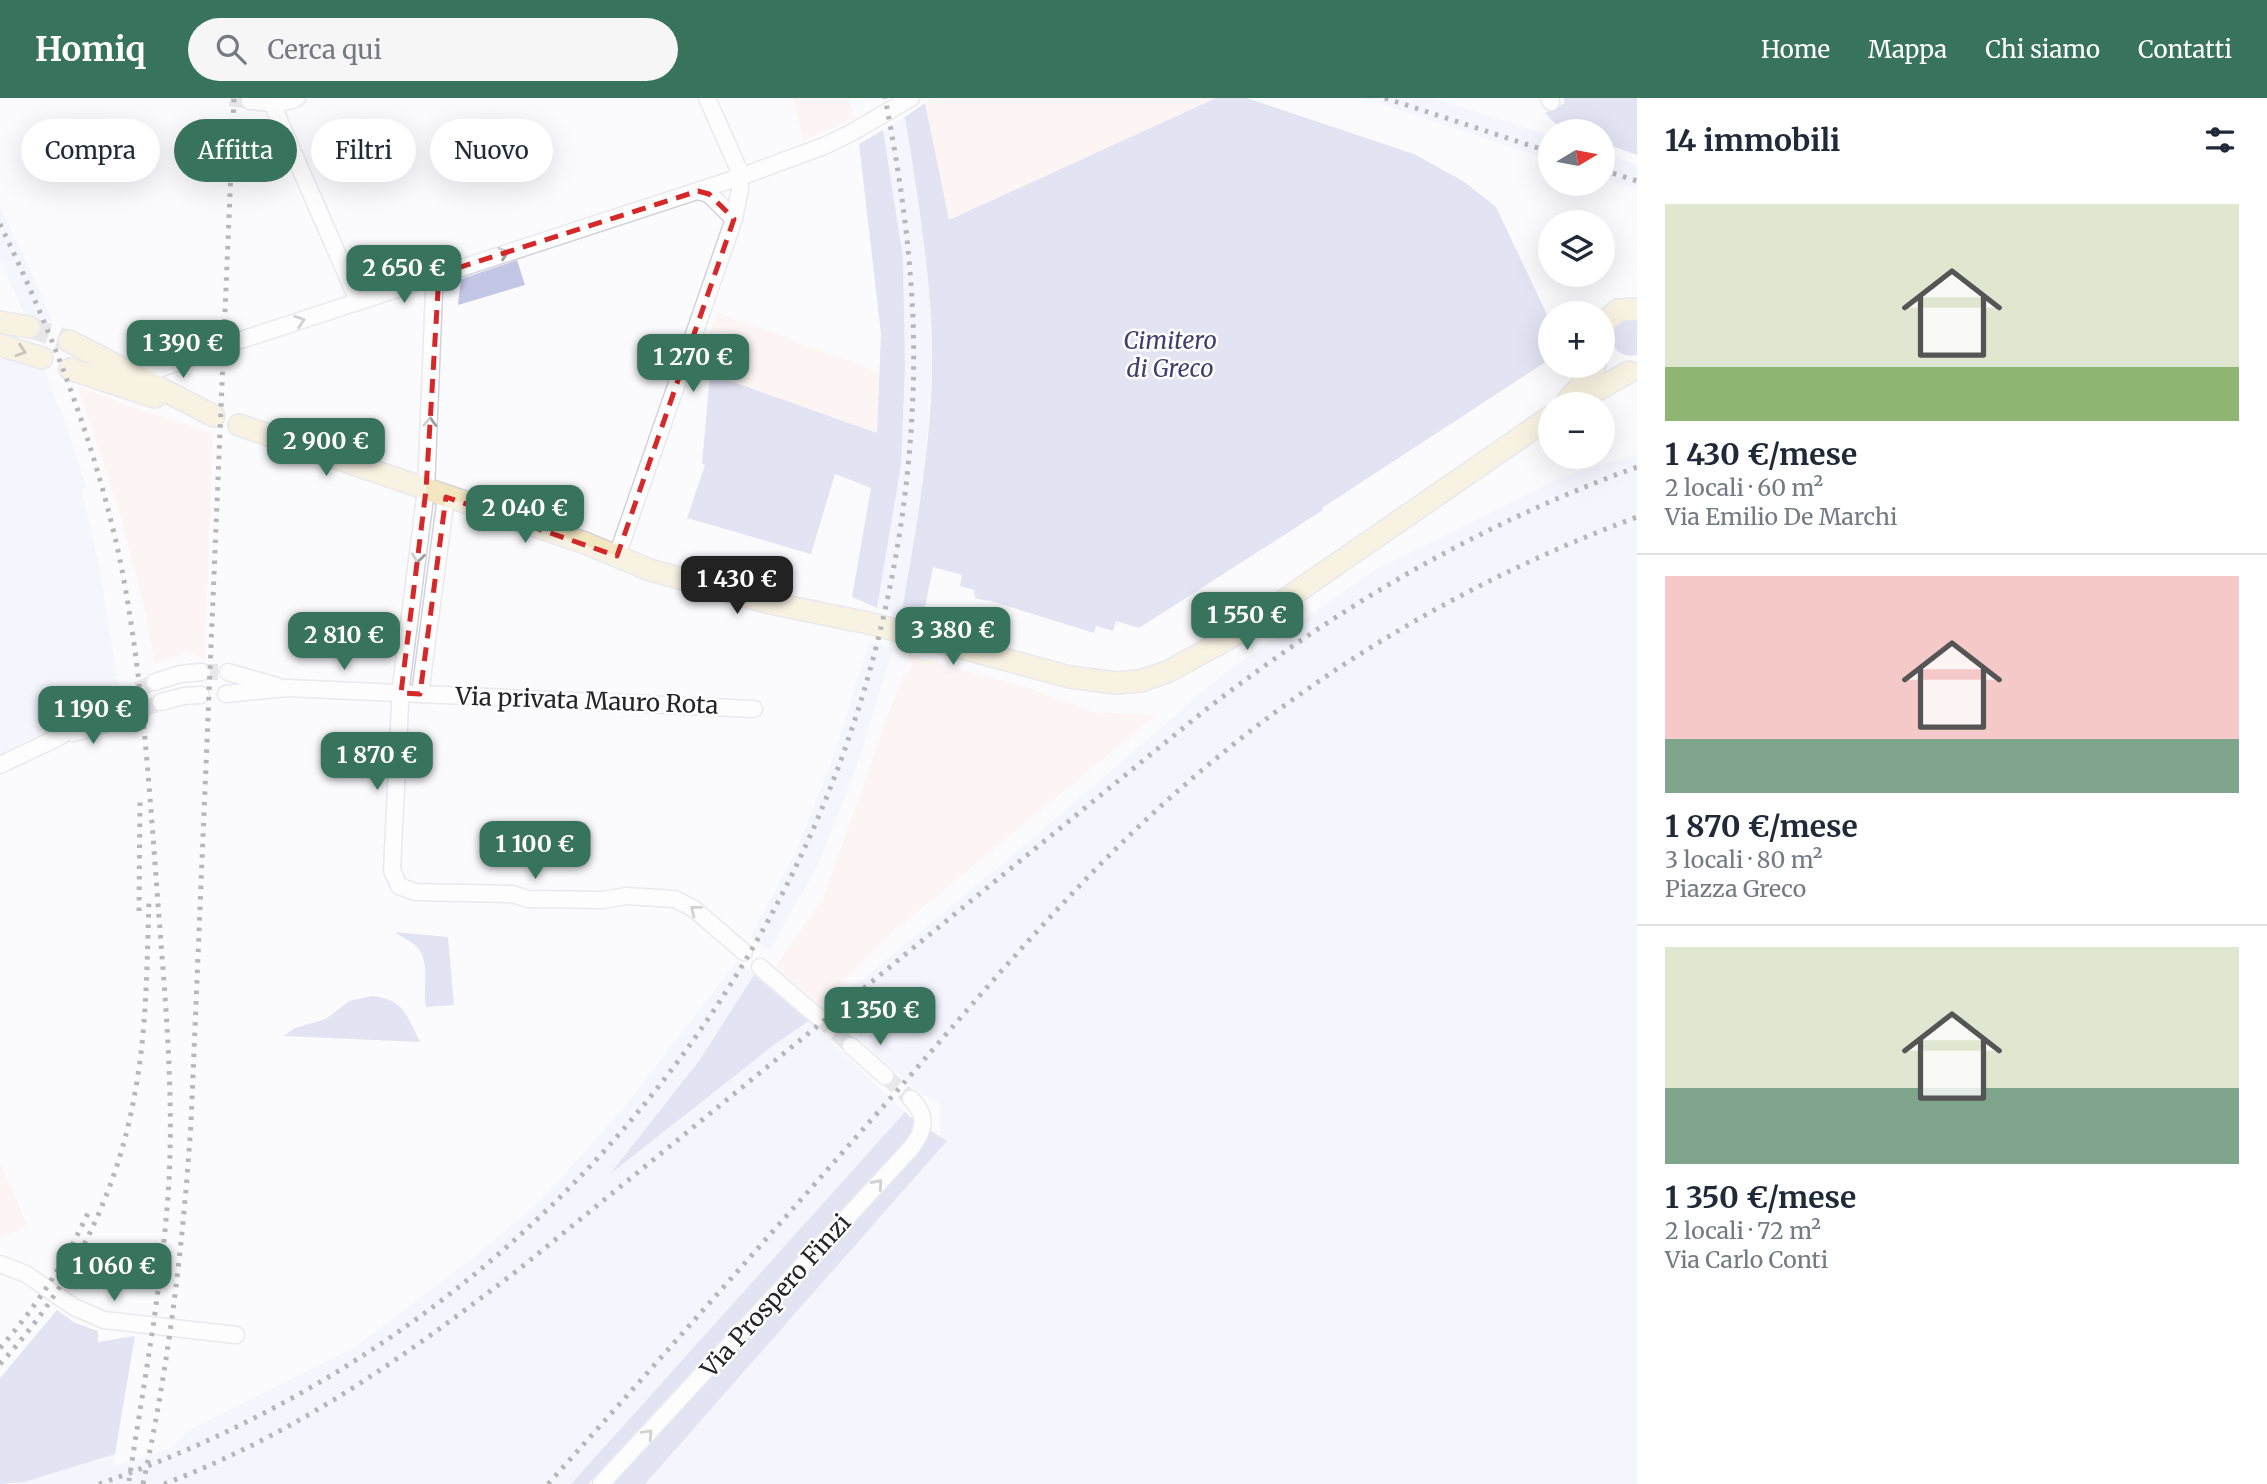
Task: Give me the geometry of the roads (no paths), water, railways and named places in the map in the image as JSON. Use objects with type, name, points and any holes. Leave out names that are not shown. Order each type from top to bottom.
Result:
[{"type":"street","points":[[250,101],[272,104],[298,98]]},
{"type":"street","points":[[617,556],[734,219],[740,189],[735,159],[707,98]]},
{"type":"street","points":[[241,340],[740,177],[824,146],[911,98]]},
{"type":"street","points":[[272,104],[358,301]]},
{"type":"street","points":[[698,191],[714,197],[734,219]]},
{"type":"street","points":[[421,694],[436,494],[434,292],[439,274]]},
{"type":"street","points":[[1615,313],[1637,309]]},
{"type":"street","points":[[0,322],[29,327]]},
{"type":"street","points":[[69,341],[214,416],[70,369]]},
{"type":"street","points":[[0,345],[41,358]]},
{"type":"street","points":[[115,385],[217,348]]},
{"type":"street","points":[[1615,368],[1635,372]]},
{"type":"street","points":[[1596,392],[1635,372]]},
{"type":"street","points":[[1575,392],[1587,378]]},
{"type":"street","points":[[239,425],[617,556],[650,570],[770,603],[873,624],[1095,682],[1140,681],[1167,672],[1231,638],[1538,425]]},
{"type":"street","points":[[436,494],[401,693],[392,870],[396,883],[406,891],[509,894],[523,899],[606,900],[626,896],[675,899],[694,909],[744,952]]},
{"type":"street","points":[[155,682],[180,674],[202,672]]},
{"type":"street","points":[[228,672],[286,688]]},
{"type":"street","points":[[226,694],[286,688]]},
{"type":"street","name":"Via privata Mauro Rota","points":[[286,688],[754,709]]},
{"type":"street","points":[[161,702],[201,695]]},
{"type":"street","points":[[0,765],[57,738],[115,699]]},
{"type":"street","points":[[57,738],[118,720]]},
{"type":"street","points":[[760,967],[818,1017]]},
{"type":"street","points":[[851,1046],[885,1076]]},
{"type":"street","name":"Via Prospero Finzi","points":[[601,1484],[911,1148],[921,1134],[924,1122],[921,1111],[911,1099]]},
{"type":"street","points":[[0,1264],[26,1273],[74,1307],[104,1320],[236,1335]]},
{"type":"tunnel","points":[[230,98],[250,101]]},
{"type":"tunnel","points":[[29,327],[69,341]]},
{"type":"tunnel","points":[[217,348],[241,340]]},
{"type":"tunnel","points":[[202,672],[228,672]]},
{"type":"tunnel","points":[[115,699],[155,682]]},
{"type":"tunnel","points":[[118,720],[161,702]]},
{"type":"tunnel","points":[[818,1017],[851,1046]]},
{"type":"tunnel","points":[[885,1076],[911,1099]]},
{"type":"railway","points":[[143,1484],[174,1304],[191,1123],[234,98]]},
{"type":"railway","points":[[99,1484],[268,1411],[422,1315],[558,1199],[675,1065],[771,915],[844,752],[892,577],[913,394],[914,357],[908,245],[885,98]]},
{"type":"railway","points":[[1385,98],[1538,148]]},
{"type":"railway","points":[[1615,174],[1637,181]]},
{"type":"railway","points":[[0,224],[56,350],[100,481],[122,570],[144,729],[168,1035],[170,1144],[162,1256],[129,1481]]},
{"type":"railway","points":[[164,1484],[261,1441],[306,1416],[392,1362],[476,1302],[1204,711],[1306,637],[1358,603],[1465,542],[1577,490],[1637,467]]},
{"type":"railway","points":[[548,1484],[1037,931],[1132,833],[1188,782],[1306,690],[1432,611],[1499,576],[1637,517]]},
{"type":"railway","points":[[139,911],[140,796]]},
{"type":"railway","points":[[0,1364],[48,1305],[68,1273],[102,1206],[115,1171],[126,1135],[142,1048],[149,897]]},
{"type":"railway","points":[[0,1348],[49,1284],[88,1213]]},
{"type":"park label","name":"Cimitero di Greco","points":[[1170,355]]}]
